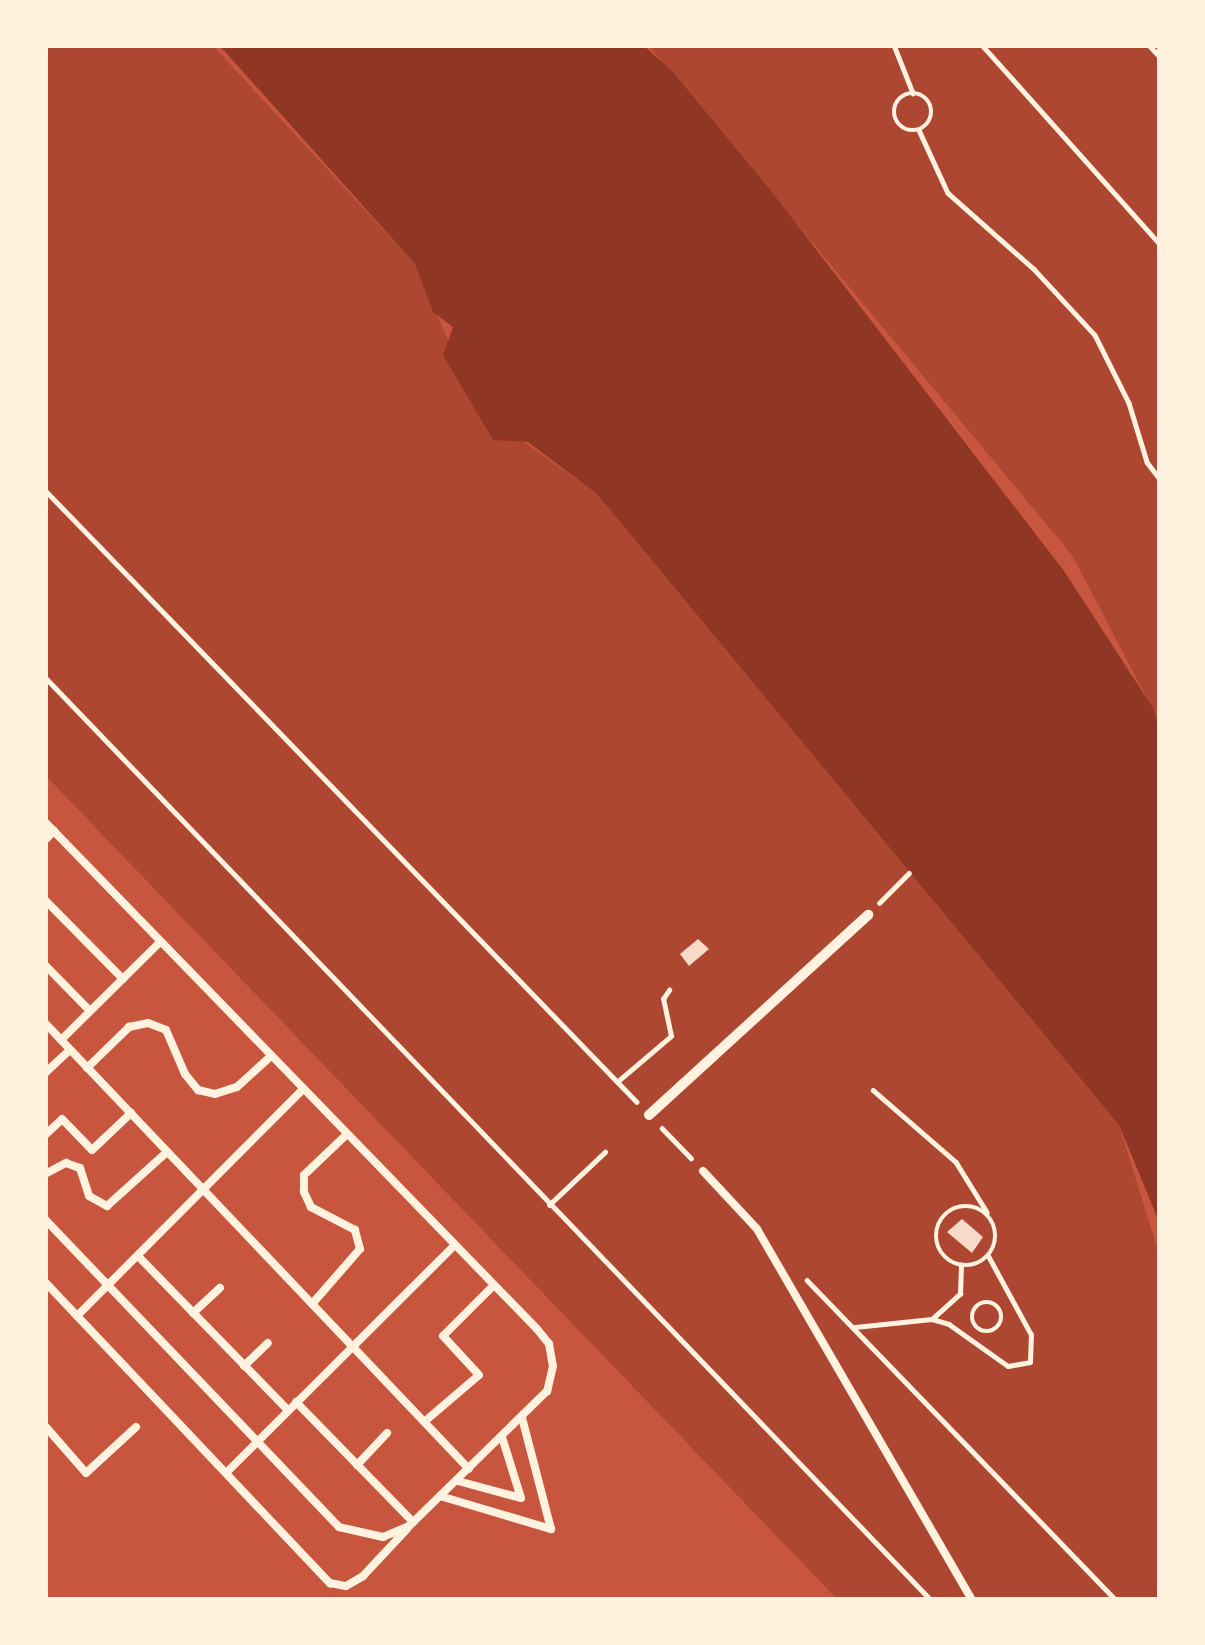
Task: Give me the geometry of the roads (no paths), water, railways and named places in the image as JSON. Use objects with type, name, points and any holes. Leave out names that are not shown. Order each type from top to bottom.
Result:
[{"type":"street","points":[[649,1114],[868,915]]},
{"type":"lane","points":[[45,822],[494,1285],[549,1344],[553,1366],[547,1391],[363,1576],[346,1586],[330,1583],[45,1282]]},
{"type":"lane","points":[[45,839],[54,831]]},
{"type":"lane","points":[[45,899],[123,979]]},
{"type":"lane","points":[[61,1040],[160,942]]},
{"type":"lane","points":[[45,965],[90,1011]]},
{"type":"lane","points":[[45,1023],[469,1469]]},
{"type":"lane","points":[[87,1068],[128,1027],[148,1023],[166,1030],[184,1074],[198,1090],[215,1094],[237,1088],[271,1056]]},
{"type":"lane","points":[[45,1073],[70,1049]]},
{"type":"lane","points":[[77,1316],[303,1090]]},
{"type":"lane","points":[[45,1135],[62,1119],[92,1150],[130,1113]]},
{"type":"lane","points":[[312,1304],[360,1249],[355,1230],[311,1207],[304,1192],[304,1175],[347,1134]]},
{"type":"lane","points":[[45,1174],[66,1163],[80,1168],[89,1196],[107,1206],[168,1152]]},
{"type":"lane","points":[[704,1171],[758,1229],[972,1600]]},
{"type":"lane","points":[[45,1219],[339,1527],[368,1537],[411,1524]]},
{"type":"lane","points":[[226,1473],[455,1245]]},
{"type":"lane","points":[[137,1256],[288,1410]]},
{"type":"lane","points":[[424,1422],[479,1376],[443,1336],[494,1285]]},
{"type":"lane","points":[[193,1313],[220,1288]]},
{"type":"lane","points":[[244,1366],[268,1342]]},
{"type":"lane","points":[[296,1402],[411,1524]]},
{"type":"lane","points":[[440,1496],[550,1529],[522,1416]]},
{"type":"lane","points":[[45,1426],[86,1473],[136,1427]]},
{"type":"lane","points":[[357,1465],[387,1432]]},
{"type":"lane","points":[[456,1481],[521,1498],[502,1436]]}]
